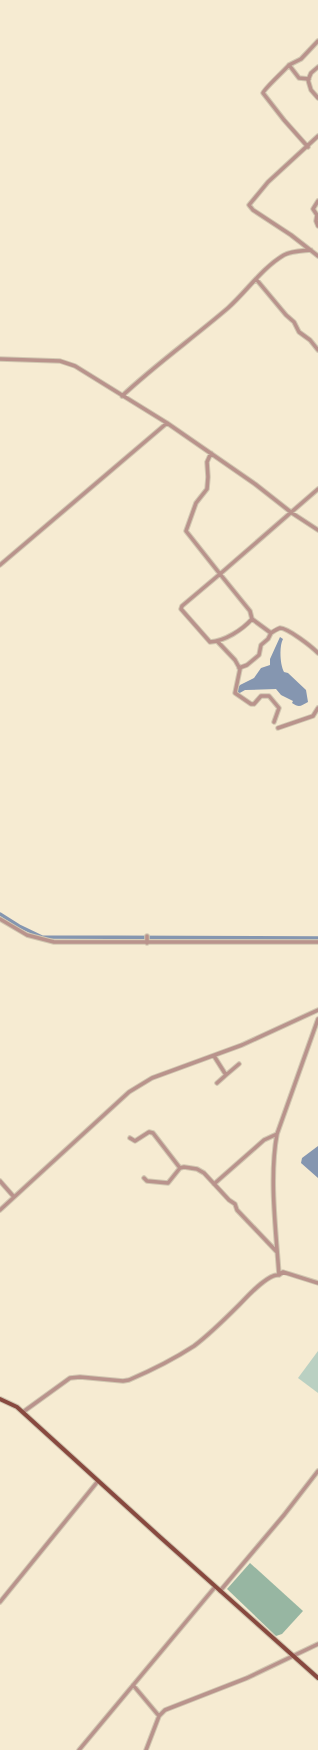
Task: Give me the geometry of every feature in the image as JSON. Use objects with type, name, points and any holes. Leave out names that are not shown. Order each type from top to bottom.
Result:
[{"type":"main road","points":[[0,1399],[17,1407],[23,1412],[215,1587],[318,1678]]},
{"type":"street","points":[[308,147],[284,120],[263,90],[278,78],[288,65],[301,59],[318,42]]},
{"type":"street","points":[[288,65],[299,78],[309,79]]},
{"type":"street","points":[[317,95],[308,84],[311,74],[318,67]]},
{"type":"street","points":[[317,254],[253,210],[249,204],[279,172],[308,147],[318,136]]},
{"type":"street","points":[[318,201],[313,209],[318,215],[316,221],[318,226]]},
{"type":"street","points":[[122,396],[228,308],[256,279],[284,255],[308,248]]},
{"type":"street","points":[[256,279],[286,315],[294,322],[300,333],[310,340],[318,350]]},
{"type":"street","points":[[0,359],[67,362],[76,366],[167,423],[318,530]]},
{"type":"street","points":[[0,565],[167,423]]},
{"type":"street","points":[[211,453],[207,462],[208,476],[206,489],[196,503],[186,531],[250,611],[252,619],[271,633]]},
{"type":"street","points":[[252,619],[241,630],[217,641],[208,642],[181,609],[182,606],[292,513],[318,489]]},
{"type":"street","points":[[239,668],[247,666],[259,656],[261,645],[268,640],[271,633],[278,629],[285,630],[308,642],[318,654]]},
{"type":"street","points":[[217,641],[239,668],[240,674],[235,692],[251,704],[254,704],[261,696],[269,696],[279,708],[274,722]]},
{"type":"street","points":[[278,728],[313,716],[318,708]]},
{"type":"street","points":[[0,919],[27,935],[54,942],[147,939],[318,942]]},
{"type":"street","points":[[0,1210],[129,1092],[152,1078],[214,1056],[318,1010]]},
{"type":"street","points":[[279,1275],[274,1166],[277,1134],[290,1102],[318,1019]]},
{"type":"street","points":[[214,1056],[226,1074]]},
{"type":"street","points":[[217,1083],[239,1064]]},
{"type":"street","points":[[130,1138],[135,1141],[149,1132],[153,1133],[180,1168]]},
{"type":"street","points":[[214,1184],[264,1140],[277,1134]]},
{"type":"street","points":[[144,1178],[152,1181],[168,1183],[180,1168],[184,1167],[200,1170],[229,1200],[235,1204],[237,1210],[277,1252]]},
{"type":"street","points":[[0,1181],[14,1197]]},
{"type":"street","points":[[23,1412],[70,1378],[80,1376],[123,1381],[141,1374],[184,1351],[204,1338],[269,1277],[275,1274],[279,1275],[283,1272],[290,1273],[318,1283]]},
{"type":"street","points":[[220,1591],[284,1515],[318,1471]]},
{"type":"street","points":[[0,1602],[98,1481]]},
{"type":"street","points":[[80,1750],[215,1587]]},
{"type":"street","points":[[146,1750],[159,1716],[168,1708],[248,1678],[292,1655],[318,1644]]},
{"type":"street","points":[[133,1685],[159,1716]]},
{"type":"green space","points":[[318,1351],[318,1393],[298,1378]]},
{"type":"green space","points":[[250,1563],[303,1611],[282,1634],[276,1636],[227,1589]]},
{"type":"water","points":[[280,637],[283,639],[280,656],[284,672],[288,673],[306,690],[308,702],[302,705],[294,705],[292,703],[293,701],[281,695],[276,689],[245,690],[238,694],[235,691],[240,685],[254,678],[261,668],[270,665],[270,659]]},
{"type":"water","points":[[318,1146],[318,1178],[301,1163],[302,1158]]},
{"type":"waterway","points":[[0,914],[19,926],[42,937],[318,938]]}]
